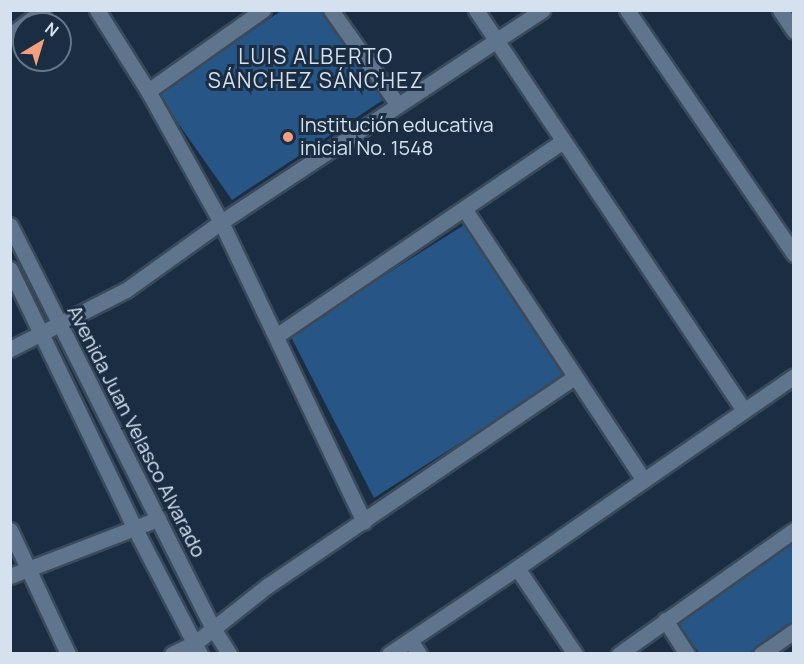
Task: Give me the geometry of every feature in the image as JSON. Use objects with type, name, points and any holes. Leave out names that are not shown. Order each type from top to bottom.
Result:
[{"type":"street","points":[[97,10],[148,91],[220,222],[364,522]]},
{"type":"street","points":[[148,91],[263,10]]},
{"type":"street","points":[[331,10],[398,105]]},
{"type":"street","points":[[476,10],[744,410]]},
{"type":"street","points":[[10,349],[126,290],[220,222],[542,10]]},
{"type":"street","points":[[627,10],[787,232],[794,254]]},
{"type":"street","points":[[780,10],[794,32]]},
{"type":"street","points":[[276,336],[465,210],[563,141]]},
{"type":"street","points":[[465,210],[644,480]]},
{"type":"street","name":"Avenida Juan Velasco Alvarado","points":[[10,225],[213,628],[229,654]]},
{"type":"street","points":[[10,269],[134,527],[197,648]]},
{"type":"street","points":[[389,654],[794,376]]},
{"type":"street","points":[[172,654],[197,648],[213,628],[267,586],[575,377]]},
{"type":"street","points":[[10,576],[158,519]]},
{"type":"street","points":[[10,530],[68,654]]},
{"type":"street","points":[[618,654],[794,530]]},
{"type":"street","points":[[517,568],[575,654]]},
{"type":"street","points":[[665,621],[687,654]]},
{"type":"street","points":[[761,654],[794,631]]},
{"type":"street","points":[[410,640],[419,654]]},
{"type":"shaded area","points":[[322,10],[383,100],[232,200],[161,99],[163,91],[281,11]]},
{"type":"shaded area","points":[[464,225],[566,375],[374,498],[290,335]]},
{"type":"shaded area","points":[[793,539],[793,622],[748,654],[699,653],[678,622]]},
{"type":"place","name":"Institución educativa inicial No. 1548","points":[[288,137]]},
{"type":"district","name":"LUIS ALBERTO SÁNCHEZ SÁNCHEZ","points":[[316,68]]}]
